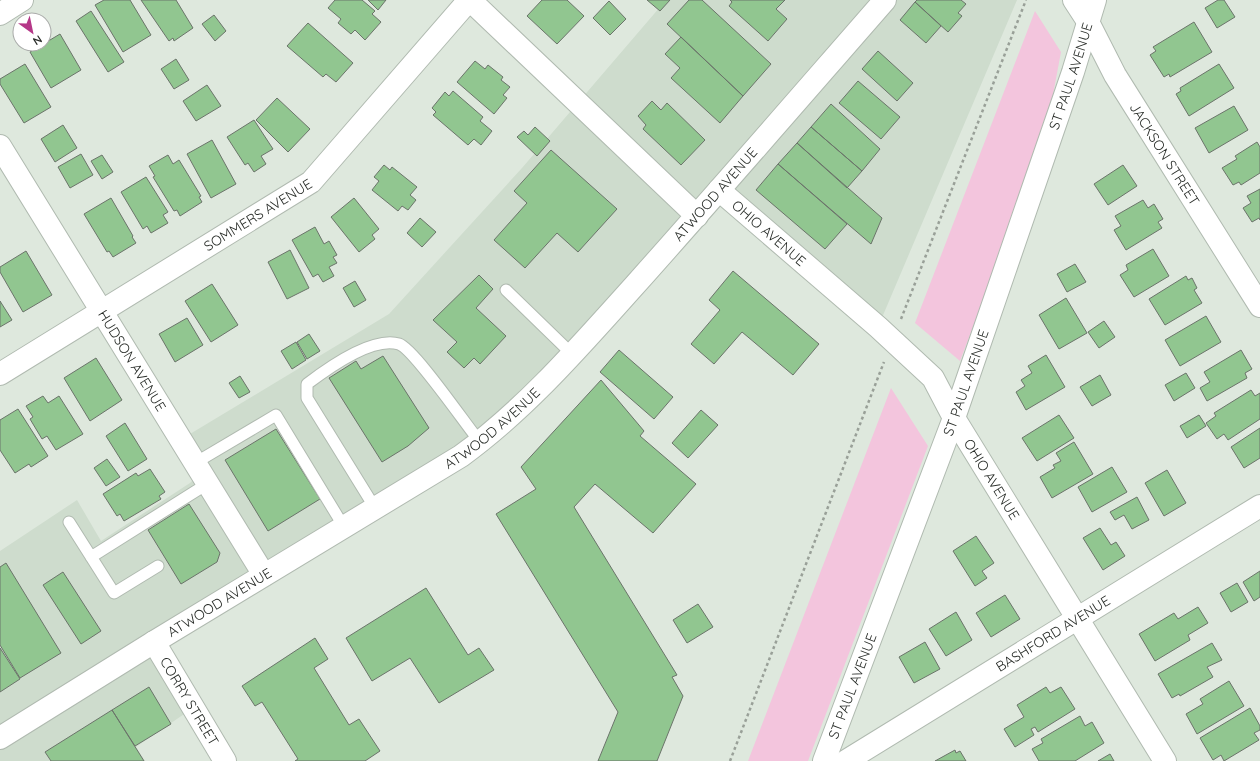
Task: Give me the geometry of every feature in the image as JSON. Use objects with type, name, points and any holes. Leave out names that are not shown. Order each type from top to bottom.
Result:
[{"type":"street","points":[[0,14],[22,0]]},
{"type":"street","points":[[469,0],[697,216]]},
{"type":"street","name":"SOMMERS AVENUE","points":[[0,374],[102,313],[122,297],[311,182],[469,0]]},
{"type":"street","name":"ATWOOD AVENUE","points":[[0,738],[154,642],[461,456],[480,442],[572,354],[697,216],[885,0]]},
{"type":"street","name":"JACKSON STREET","points":[[1074,0],[1087,20],[1115,75],[1260,306]]},
{"type":"street","name":"ST PAUL AVENUE","points":[[824,761],[954,418],[1073,72],[1087,20],[1095,0]]},
{"type":"street","name":"HUDSON AVENUE","points":[[0,146],[264,575]]},
{"type":"street","name":"OHIO AVENUE","points":[[719,190],[878,327],[933,378],[954,418],[1164,761]]},
{"type":"street","name":"BASHFORD AVENUE","points":[[846,761],[1260,506]]},
{"type":"street","name":"CORRY STREET","points":[[154,642],[225,761]]},
{"type":"lane","points":[[506,290],[572,354]]},
{"type":"lane","points":[[375,508],[307,398],[307,384],[322,373],[366,348],[385,342],[401,344],[419,360],[480,442]]},
{"type":"lane","points":[[195,464],[276,415],[344,527]]},
{"type":"lane","points":[[91,557],[207,484]]},
{"type":"lane","points":[[69,522],[114,594],[158,566]]},
{"type":"path","points":[[901,318],[1026,0]]},
{"type":"path","points":[[730,761],[884,363]]},
{"type":"shaded area","points":[[666,0],[1017,0],[878,327],[719,190],[485,439],[154,642],[193,708],[136,747],[145,761],[0,761],[0,551],[77,500],[101,541],[190,483],[200,473],[180,440],[389,314],[522,168]]},
{"type":"shaded area","points":[[1035,11],[1061,52],[1045,137],[960,361],[915,323]]},
{"type":"shaded area","points":[[891,388],[928,446],[808,761],[748,761]]},
{"type":"building","points":[[104,0],[130,0],[151,35],[123,52],[95,5]]},
{"type":"building","points":[[141,0],[176,0],[193,28],[174,41],[173,38],[169,41]]},
{"type":"building","points":[[335,0],[362,0],[375,11],[372,14],[381,22],[365,40],[355,30],[351,34],[338,23],[341,19],[328,8]]},
{"type":"building","points":[[368,0],[386,0],[378,10]]},
{"type":"building","points":[[542,0],[567,0],[584,16],[557,44],[527,16]]},
{"type":"building","points":[[647,0],[670,0],[660,11]]},
{"type":"building","points":[[689,0],[702,0],[771,64],[743,96],[667,24]]},
{"type":"building","points":[[730,0],[785,0],[776,9],[787,19],[768,41],[729,6],[732,2]]},
{"type":"building","points":[[917,0],[961,0],[966,4],[958,13],[962,16],[948,32],[915,2]]},
{"type":"building","points":[[1218,0],[1224,0],[1235,17],[1217,28],[1205,8]]},
{"type":"building","points":[[609,1],[626,19],[610,35],[593,18]]},
{"type":"building","points":[[915,2],[941,26],[926,43],[900,20]]},
{"type":"building","points":[[91,11],[124,62],[108,72],[76,21]]},
{"type":"building","points":[[214,15],[226,31],[215,41],[202,24]]},
{"type":"building","points":[[1194,22],[1212,52],[1170,77],[1169,74],[1164,77],[1150,55],[1156,51],[1153,47]]},
{"type":"building","points":[[308,23],[353,63],[336,82],[326,74],[323,77],[287,46]]},
{"type":"building","points":[[60,34],[81,70],[51,88],[30,52],[52,52],[52,39]]},
{"type":"building","points":[[681,37],[743,96],[720,123],[671,78],[680,68],[665,54]]},
{"type":"building","points":[[878,51],[913,83],[897,101],[862,69]]},
{"type":"building","points":[[176,59],[189,80],[174,89],[161,69]]},
{"type":"building","points":[[475,61],[485,69],[488,65],[503,77],[501,80],[510,87],[503,95],[507,98],[494,114],[457,82]]},
{"type":"building","points":[[25,64],[51,107],[24,123],[0,84],[0,79]]},
{"type":"building","points":[[1219,64],[1234,88],[1189,116],[1176,94],[1181,91],[1180,88]]},
{"type":"building","points":[[858,81],[900,117],[881,139],[839,103]]},
{"type":"building","points":[[207,85],[221,106],[196,121],[183,101]]},
{"type":"building","points":[[453,91],[483,117],[480,121],[492,131],[481,145],[474,139],[468,145],[433,115],[436,112],[432,108],[445,92],[449,96]]},
{"type":"building","points":[[277,98],[310,129],[288,152],[256,120]]},
{"type":"building","points":[[652,101],[661,110],[667,103],[705,140],[681,165],[643,129],[646,125],[638,116]]},
{"type":"building","points":[[831,104],[880,149],[862,171],[811,127]]},
{"type":"building","points":[[1234,106],[1248,130],[1209,153],[1195,128]]},
{"type":"building","points":[[254,120],[273,149],[261,156],[266,164],[254,172],[248,163],[245,165],[227,137]]},
{"type":"building","points":[[63,125],[77,148],[55,162],[41,139]]},
{"type":"building","points":[[535,127],[550,141],[537,156],[517,137],[524,131],[528,135]]},
{"type":"building","points":[[811,127],[862,171],[847,188],[797,143]]},
{"type":"building","points":[[212,140],[236,184],[211,198],[187,154]]},
{"type":"building","points":[[1257,142],[1260,147],[1260,173],[1241,185],[1239,182],[1233,185],[1222,168],[1237,159],[1235,156]]},
{"type":"building","points":[[797,143],[882,218],[871,244],[778,164]]},
{"type":"building","points":[[551,150],[617,209],[578,252],[557,233],[525,268],[494,240],[527,203],[514,191]]},
{"type":"building","points":[[81,154],[93,175],[70,188],[58,167]]},
{"type":"building","points":[[102,155],[113,172],[102,179],[91,161]]},
{"type":"building","points":[[168,155],[173,164],[179,160],[201,196],[199,197],[202,202],[180,216],[177,210],[174,211],[153,177],[155,176],[149,166]]},
{"type":"building","points":[[778,164],[847,224],[825,249],[756,190]]},
{"type":"building","points":[[384,165],[390,170],[392,167],[417,187],[410,195],[416,200],[408,210],[402,206],[398,211],[372,190],[379,181],[374,177]]},
{"type":"building","points":[[1123,165],[1137,186],[1108,205],[1094,184]]},
{"type":"building","points":[[146,177],[168,212],[163,215],[168,223],[151,233],[147,226],[143,229],[121,192]]},
{"type":"building","points":[[1260,189],[1260,220],[1259,218],[1252,222],[1243,208],[1251,203],[1247,196]]},
{"type":"building","points":[[111,198],[136,243],[113,257],[109,251],[107,252],[84,214]]},
{"type":"building","points":[[354,198],[379,229],[372,235],[375,239],[359,252],[331,217]]},
{"type":"building","points":[[1143,200],[1148,208],[1154,204],[1163,219],[1158,222],[1162,228],[1126,250],[1114,230],[1121,226],[1115,216]]},
{"type":"building","points":[[420,218],[436,232],[422,247],[407,233]]},
{"type":"building","points":[[315,227],[324,244],[329,241],[337,255],[333,257],[337,263],[329,267],[334,276],[323,282],[318,274],[313,277],[292,240]]},
{"type":"building","points":[[1153,249],[1169,276],[1134,297],[1120,275],[1128,270],[1126,265]]},
{"type":"building","points":[[290,250],[309,288],[287,299],[268,262]]},
{"type":"building","points":[[26,251],[52,295],[23,312],[0,272],[0,267]]},
{"type":"building","points":[[1075,264],[1086,282],[1067,292],[1057,274]]},
{"type":"building","points":[[733,271],[819,344],[793,375],[742,332],[714,364],[691,344],[720,310],[709,300]]},
{"type":"building","points":[[479,275],[493,289],[476,308],[506,336],[480,364],[474,358],[464,368],[447,352],[457,342],[433,320]]},
{"type":"building","points":[[1186,276],[1188,280],[1192,278],[1197,288],[1194,290],[1202,303],[1165,325],[1149,299]]},
{"type":"building","points":[[355,281],[366,300],[354,307],[343,288]]},
{"type":"building","points":[[212,284],[238,325],[211,342],[185,301]]},
{"type":"building","points":[[1066,298],[1087,333],[1059,349],[1039,315]]},
{"type":"building","points":[[0,301],[12,320],[0,327]]},
{"type":"building","points":[[1206,316],[1221,342],[1180,366],[1165,340]]},
{"type":"building","points":[[187,318],[203,345],[175,362],[159,334]]},
{"type":"building","points":[[1104,321],[1115,337],[1099,348],[1088,332]]},
{"type":"building","points":[[309,334],[320,351],[307,359],[297,342]]},
{"type":"building","points":[[296,342],[306,360],[292,369],[281,351]]},
{"type":"building","points":[[619,350],[673,397],[654,419],[600,372]]},
{"type":"building","points":[[1241,350],[1252,369],[1245,373],[1247,378],[1207,401],[1200,388],[1210,382],[1204,372]]},
{"type":"building","points":[[1046,355],[1065,387],[1026,410],[1016,392],[1025,386],[1021,380],[1032,373],[1028,366]]},
{"type":"building","points":[[383,356],[429,428],[408,446],[382,462],[329,378],[356,361],[361,369]]},
{"type":"building","points":[[96,358],[122,400],[90,421],[64,378]]},
{"type":"building","points":[[1186,373],[1195,388],[1174,401],[1165,385]]},
{"type":"building","points":[[1100,375],[1111,395],[1092,406],[1080,387]]},
{"type":"building","points":[[240,376],[250,392],[239,398],[229,383]]},
{"type":"building","points":[[601,380],[644,431],[640,436],[696,484],[653,533],[595,484],[574,507],[677,675],[672,677],[683,696],[657,761],[598,761],[618,712],[496,514],[536,489],[521,467]]},
{"type":"building","points":[[1251,390],[1255,396],[1260,393],[1260,419],[1228,440],[1224,434],[1217,439],[1206,423],[1216,416],[1214,413]]},
{"type":"building","points":[[43,396],[48,403],[59,396],[83,434],[56,450],[47,436],[42,439],[30,419],[33,417],[26,406]]},
{"type":"building","points":[[18,409],[48,456],[31,467],[29,464],[15,473],[0,450],[0,420]]},
{"type":"building","points":[[701,410],[718,425],[688,458],[672,443]]},
{"type":"building","points":[[1059,415],[1074,438],[1037,461],[1022,438]]},
{"type":"building","points":[[1199,415],[1206,426],[1187,438],[1180,426]]},
{"type":"building","points":[[125,423],[147,459],[128,471],[106,436]]},
{"type":"building","points":[[1260,428],[1260,458],[1244,468],[1231,447]]},
{"type":"building","points":[[276,429],[320,499],[268,531],[225,460]]},
{"type":"building","points":[[1074,442],[1093,474],[1052,498],[1040,477],[1055,468],[1053,465],[1061,461],[1056,453]]},
{"type":"building","points":[[107,459],[120,477],[106,486],[94,468]]},
{"type":"building","points":[[1112,467],[1127,492],[1092,512],[1078,487]]},
{"type":"building","points":[[150,469],[165,492],[159,496],[161,499],[124,521],[120,514],[117,516],[103,494],[136,473],[138,476]]},
{"type":"building","points":[[1167,470],[1186,503],[1164,516],[1145,483]]},
{"type":"building","points":[[1137,497],[1149,520],[1132,529],[1124,515],[1115,520],[1110,512]]},
{"type":"building","points":[[189,504],[220,553],[217,562],[181,584],[148,530]]},
{"type":"building","points":[[1100,528],[1111,545],[1116,542],[1125,556],[1103,570],[1083,538]]},
{"type":"building","points":[[976,536],[994,563],[982,571],[987,578],[975,586],[953,551]]},
{"type":"building","points":[[6,563],[61,653],[20,678],[0,645],[0,567]]},
{"type":"building","points":[[1260,571],[1260,597],[1254,601],[1243,582]]},
{"type":"building","points":[[63,572],[101,631],[81,644],[43,585]]},
{"type":"building","points":[[1237,583],[1248,602],[1231,612],[1220,593]]},
{"type":"building","points":[[426,588],[468,655],[479,648],[494,670],[439,703],[410,658],[372,681],[346,638]]},
{"type":"building","points":[[1005,595],[1020,619],[991,637],[976,613]]},
{"type":"building","points":[[698,604],[713,627],[687,643],[673,620]]},
{"type":"building","points":[[1198,607],[1208,623],[1188,635],[1190,640],[1155,661],[1139,634],[1174,613],[1178,619]]},
{"type":"building","points":[[956,612],[972,640],[946,656],[929,629]]},
{"type":"building","points":[[315,638],[328,659],[314,668],[349,725],[359,719],[380,751],[365,761],[295,761],[298,759],[262,702],[255,706],[242,686]]},
{"type":"building","points":[[925,642],[940,669],[914,683],[899,657]]},
{"type":"building","points":[[1212,643],[1222,660],[1207,667],[1213,677],[1180,696],[1179,694],[1172,698],[1158,674]]},
{"type":"building","points":[[0,648],[20,679],[0,692]]},
{"type":"building","points":[[1229,681],[1244,706],[1197,734],[1186,714],[1203,704],[1200,699]]},
{"type":"building","points":[[149,687],[171,724],[135,746],[112,710]]},
{"type":"building","points":[[1046,687],[1050,693],[1061,687],[1075,709],[1038,732],[1035,727],[1031,729],[1034,735],[1015,747],[1004,729],[1024,717],[1017,705]]},
{"type":"building","points":[[1250,708],[1260,726],[1260,730],[1254,733],[1259,740],[1224,761],[1221,755],[1213,760],[1200,738]]},
{"type":"building","points":[[112,710],[144,761],[51,761],[45,752]]},
{"type":"building","points":[[1080,716],[1085,726],[1092,722],[1104,743],[1075,761],[1039,761],[1032,749],[1043,743],[1041,739]]},
{"type":"building","points":[[955,750],[956,753],[960,751],[966,761],[935,761]]},
{"type":"building","points":[[1110,754],[1114,761],[1098,761]]}]
